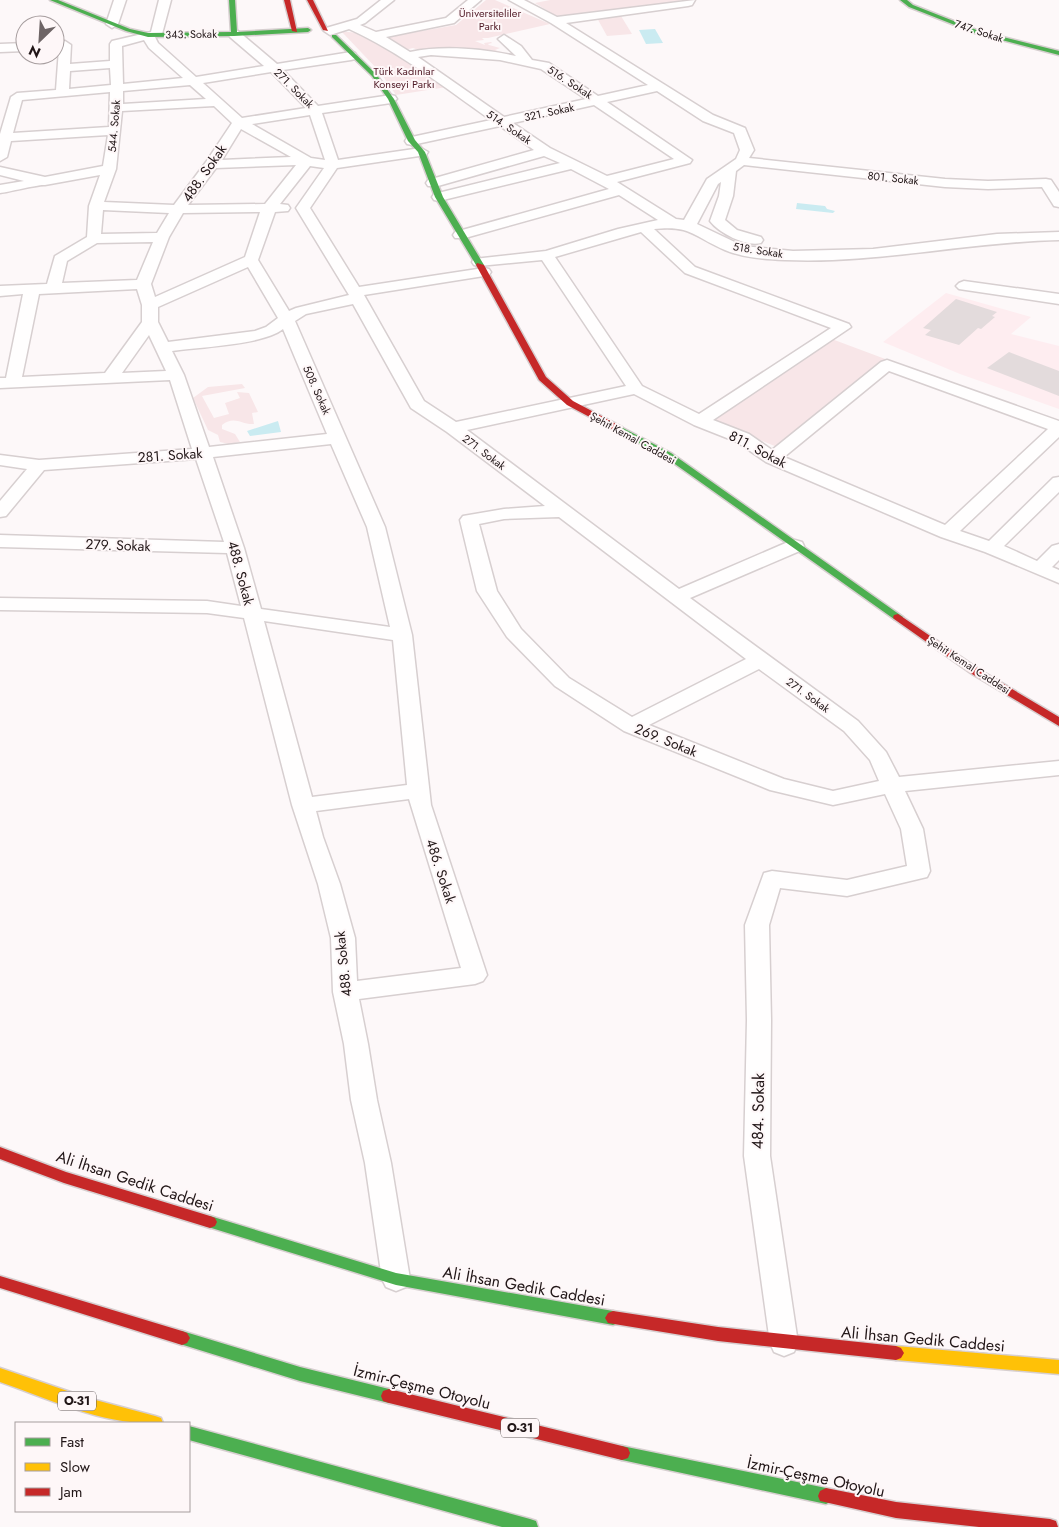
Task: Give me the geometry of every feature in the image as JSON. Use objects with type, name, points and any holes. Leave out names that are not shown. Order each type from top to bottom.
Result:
[{"type":"main road","points":[[53,0],[112,24],[152,34]]},
{"type":"main road","points":[[232,0],[234,34]]},
{"type":"main road","points":[[287,0],[295,31]]},
{"type":"main road","points":[[310,0],[330,32]]},
{"type":"main road","name":"747. Sokak","points":[[903,0],[910,6],[978,32],[1059,53]]},
{"type":"main road","points":[[234,34],[295,31],[353,57]]},
{"type":"main road","points":[[234,34],[315,41],[330,32]]},
{"type":"main road","points":[[315,41],[330,32]]},
{"type":"main road","name":"Şehit Kemal Caddesi","points":[[330,32],[353,57],[374,75],[391,99],[412,141],[421,152],[439,197],[460,235],[481,267],[542,378],[570,403],[668,455],[976,672],[1059,722]]},
{"type":"main road","name":"343. Sokak","points":[[152,34],[234,34]]},
{"type":"main road","name":"Ali İhsan Gedik Caddesi","points":[[0,1153],[64,1176],[396,1279],[671,1329],[784,1342],[1059,1367]]},
{"type":"main road","name":"İzmir-Çeşme Otoyolu","points":[[0,1282],[300,1374],[633,1456],[896,1510],[1050,1527]]},
{"type":"main road","name":"O-31","points":[[0,1375],[88,1405],[151,1422]]},
{"type":"main road","points":[[190,1432],[530,1527]]},
{"type":"street","points":[[112,24],[120,0]]},
{"type":"street","points":[[165,0],[152,34],[152,45],[239,122],[307,161]]},
{"type":"street","points":[[330,32],[361,21],[388,0]]},
{"type":"street","points":[[375,36],[450,21],[475,0]]},
{"type":"street","points":[[518,0],[555,21],[708,118],[740,131],[747,150],[741,161],[712,182],[689,225]]},
{"type":"street","points":[[555,21],[689,1]]},
{"type":"street","name":"514. Sokak","points":[[350,25],[375,36],[408,56],[545,151],[606,181],[672,222]]},
{"type":"street","name":"544. Sokak","points":[[94,239],[96,206],[109,170],[115,131],[117,88],[116,44],[152,34]]},
{"type":"street","name":"271. Sokak","points":[[234,34],[275,69],[315,110],[333,165]]},
{"type":"street","points":[[504,39],[517,49],[528,62]]},
{"type":"street","points":[[0,48],[15,47]]},
{"type":"street","name":"516. Sokak","points":[[408,56],[431,51],[500,56],[545,66],[685,160],[606,181]]},
{"type":"street","points":[[0,156],[3,138],[16,97],[192,81],[353,57]]},
{"type":"street","points":[[64,68],[116,64]]},
{"type":"street","points":[[62,93],[63,65]]},
{"type":"street","name":"321. Sokak","points":[[412,141],[657,87]]},
{"type":"street","points":[[239,122],[391,99]]},
{"type":"street","points":[[116,108],[215,102]]},
{"type":"street","name":"488. Sokak","points":[[239,122],[212,164],[178,209],[162,237],[143,284],[150,313],[162,346],[176,375],[235,548],[312,837],[330,884],[342,938],[345,992],[356,1044],[364,1100],[378,1163],[396,1279]]},
{"type":"street","points":[[3,138],[115,131]]},
{"type":"street","points":[[433,183],[545,151]]},
{"type":"street","points":[[212,164],[292,160],[333,165],[421,152]]},
{"type":"street","points":[[110,378],[150,313],[251,260],[269,208],[307,161]]},
{"type":"street","name":"801. Sokak","points":[[741,161],[945,183],[988,186],[1046,184],[1059,203]]},
{"type":"street","points":[[439,197],[574,164]]},
{"type":"street","points":[[96,206],[178,209],[303,208],[333,165]]},
{"type":"street","points":[[0,189],[109,170]]},
{"type":"street","points":[[0,171],[45,181]]},
{"type":"street","points":[[729,171],[726,196],[717,221],[732,233],[759,241],[888,251]]},
{"type":"street","points":[[460,235],[622,190]]},
{"type":"street","name":"271. Sokak","points":[[303,208],[357,295],[416,404],[453,428],[760,660],[851,726],[879,757],[912,830],[918,871],[847,888],[772,879]]},
{"type":"street","points":[[162,346],[256,336],[272,330],[286,319],[301,311],[357,295],[481,267],[546,255],[644,227],[672,222]]},
{"type":"street","name":"518. Sokak","points":[[672,222],[689,225],[722,244],[740,250],[810,256],[859,255],[1028,235],[1059,236]]},
{"type":"street","points":[[644,227],[690,270],[843,326],[700,421]]},
{"type":"street","points":[[54,288],[60,259],[94,239],[162,237]]},
{"type":"street","name":"811. Sokak","points":[[546,255],[636,389],[700,421],[743,438],[772,458],[947,533],[992,548],[1059,576]]},
{"type":"street","name":"508. Sokak","points":[[251,260],[286,319],[339,438],[376,528],[402,635]]},
{"type":"street","points":[[0,291],[143,284]]},
{"type":"street","points":[[964,286],[1059,299]]},
{"type":"street","points":[[32,289],[7,382],[176,375]]},
{"type":"street","points":[[772,458],[886,364],[1059,427],[947,533]]},
{"type":"street","points":[[453,428],[636,389]]},
{"type":"street","name":"281. Sokak","points":[[0,460],[38,465],[202,453],[339,438]]},
{"type":"street","points":[[0,512],[38,465]]},
{"type":"street","points":[[992,548],[1059,482]]},
{"type":"street","name":"269. Sokak","points":[[563,511],[504,514],[469,520],[487,591],[514,633],[562,682],[631,726],[778,785],[833,798],[892,785],[1059,768]]},
{"type":"street","name":"279. Sokak","points":[[0,541],[235,548]]},
{"type":"street","points":[[677,597],[795,546]]},
{"type":"street","points":[[1039,569],[1059,550]]},
{"type":"street","points":[[0,604],[207,607],[402,635]]},
{"type":"street","name":"486. Sokak","points":[[345,992],[475,975],[420,805],[402,635]]},
{"type":"street","points":[[631,726],[760,660]]},
{"type":"street","points":[[303,805],[418,792]]},
{"type":"street","name":"484. Sokak","points":[[772,879],[757,925],[759,1020],[757,1156],[784,1342]]},
{"type":"shaded area","points":[[946,293],[1031,317],[1011,334],[1059,346],[1059,409],[960,374],[883,342]]},
{"type":"green space","name":"Üniversiteliler Parkı","points":[[486,0],[495,0],[550,24],[475,41],[485,45],[484,43],[491,42],[489,45],[500,48],[495,50],[501,52],[497,55],[421,51],[413,48],[405,50],[387,37],[456,25]]},
{"type":"green space","points":[[550,0],[685,0],[561,19],[535,3]]},
{"type":"green space","points":[[621,16],[632,34],[607,36],[597,18]]},
{"type":"green space","name":"Türk Kadınlar Konseyi Parkı","points":[[342,32],[366,37],[381,44],[447,87],[396,95],[380,72]]},
{"type":"green space","points":[[829,338],[888,360],[777,447],[711,419]]},
{"type":"green space","points":[[242,384],[245,388],[202,396],[214,418],[229,414],[225,403],[240,398],[237,392],[249,393],[258,412],[252,413],[254,424],[231,421],[222,425],[222,429],[235,434],[240,442],[229,444],[220,442],[218,435],[208,430],[193,398],[208,387]]},
{"type":"water","points":[[655,29],[663,43],[646,44],[639,30]]},
{"type":"water","points":[[797,203],[825,206],[827,209],[835,211],[833,213],[796,209]]},
{"type":"water","points":[[278,421],[281,432],[250,436],[247,431]]},
{"type":"building","points":[[956,299],[997,312],[992,316],[995,317],[981,329],[978,328],[959,345],[925,335],[931,330],[923,328]]},
{"type":"building","points":[[1009,352],[1059,371],[1059,396],[987,368]]},
{"type":"traffic: fast","points":[[53,0],[128,30],[148,35],[234,34],[308,30]]},
{"type":"traffic: fast","points":[[232,0],[234,34]]},
{"type":"traffic: fast","points":[[903,0],[911,6],[977,32],[1059,53]]},
{"type":"traffic: fast","points":[[334,36],[374,75],[391,99],[412,141],[421,152],[439,197],[480,265]]},
{"type":"traffic: fast","points":[[619,429],[668,455],[898,617]]},
{"type":"traffic: fast","points":[[210,1222],[396,1279],[613,1318]]},
{"type":"traffic: fast","points":[[182,1338],[300,1374],[389,1396]]},
{"type":"traffic: fast","points":[[190,1433],[530,1527]]},
{"type":"traffic: fast","points":[[622,1453],[826,1496]]},
{"type":"traffic: slow","points":[[896,1353],[1059,1367]]},
{"type":"traffic: slow","points":[[0,1375],[88,1405],[151,1422]]},
{"type":"traffic: jam","points":[[287,0],[295,31]]},
{"type":"traffic: jam","points":[[310,0],[326,30]]},
{"type":"traffic: jam","points":[[480,265],[542,378],[570,403],[619,429]]},
{"type":"traffic: jam","points":[[898,617],[976,672],[1059,722]]},
{"type":"traffic: jam","points":[[0,1153],[64,1177],[210,1222]]},
{"type":"traffic: jam","points":[[0,1282],[182,1338]]},
{"type":"traffic: jam","points":[[613,1318],[718,1334],[896,1353]]},
{"type":"traffic: jam","points":[[389,1396],[622,1453]]},
{"type":"traffic: jam","points":[[826,1496],[896,1510],[1050,1527]]}]
